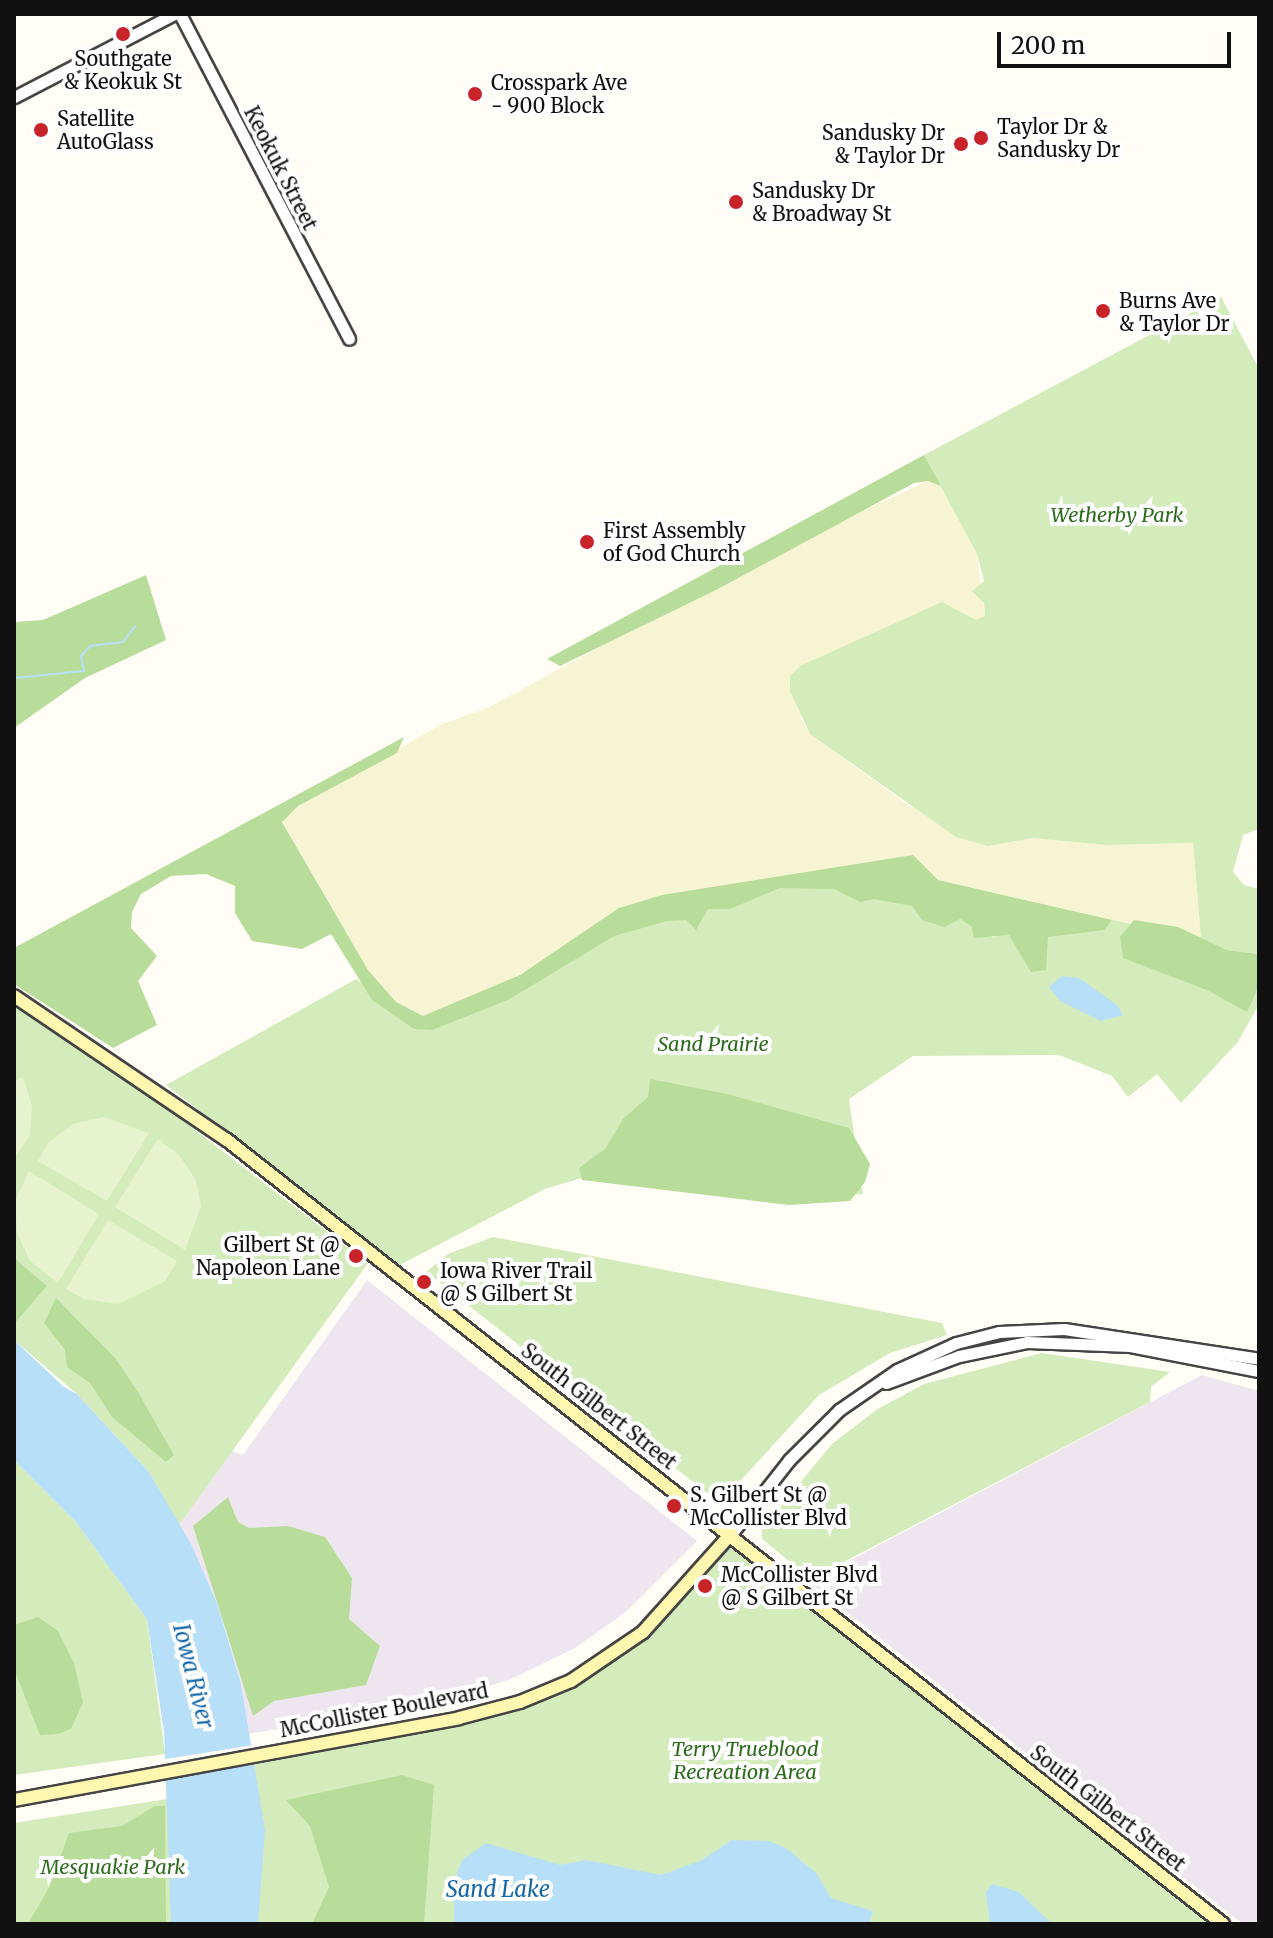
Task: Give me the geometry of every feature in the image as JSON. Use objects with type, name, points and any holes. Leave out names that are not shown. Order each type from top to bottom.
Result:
[{"type":"main road","name":"South Gilbert Street","points":[[14,996],[227,1140],[1223,1924]]},
{"type":"main road","name":"McCollister Boulevard","points":[[14,1800],[490,1711],[571,1681],[659,1618],[731,1534]]},
{"type":"street","points":[[14,97],[177,14]]},
{"type":"street","name":"Keokuk Street","points":[[177,14],[349,339]]},
{"type":"street","name":"McCollister Boulevard","points":[[731,1534],[812,1434],[897,1370],[956,1343],[1026,1329],[1099,1331],[1259,1359]]},
{"type":"street","name":"McCollister Boulevard","points":[[878,1386],[959,1356],[1027,1342],[1130,1346],[1259,1371]]},
{"type":"shaded area","points":[[928,481],[941,486],[977,554],[985,617],[800,717],[810,734],[911,807],[1032,838],[1106,845],[1193,843],[1201,938],[1178,927],[1131,924],[937,880],[913,855],[619,908],[568,947],[488,992],[423,1016],[396,1002],[368,970],[282,821],[298,806],[440,725],[489,707],[687,600],[718,589],[838,522]]},
{"type":"shaded area","points":[[367,1280],[697,1541],[626,1612],[575,1648],[509,1680],[438,1701],[248,1734],[241,1684],[217,1603],[179,1525],[232,1451],[243,1455]]},
{"type":"shaded area","points":[[1202,1375],[1259,1391],[1259,1924],[1243,1924],[809,1582]]},
{"type":"green space","name":"Wetherby Park","points":[[1221,297],[1259,369],[1259,829],[1243,835],[1233,872],[1244,885],[1259,889],[1259,954],[1227,950],[1201,938],[1193,843],[1106,845],[1032,838],[988,846],[956,837],[810,734],[790,691],[790,676],[800,666],[942,602],[976,620],[985,616],[984,603],[972,591],[984,581],[977,554],[924,455]]},
{"type":"green space","points":[[924,455],[941,486],[928,481],[914,483],[718,589],[560,666],[547,659]]},
{"type":"green space","points":[[146,575],[166,640],[85,678],[14,728],[14,622],[43,620]]},
{"type":"green space","points":[[404,737],[397,753],[298,806],[282,822],[368,970],[396,1002],[423,1016],[520,975],[619,908],[662,895],[913,855],[938,880],[1112,920],[1104,930],[1048,937],[1046,970],[1031,972],[1009,935],[974,938],[971,926],[960,919],[944,927],[922,920],[912,906],[874,899],[860,902],[834,889],[780,888],[730,909],[708,909],[696,930],[686,920],[667,921],[614,936],[508,1000],[432,1030],[414,1029],[372,1000],[331,934],[302,949],[252,941],[235,913],[235,886],[206,874],[171,876],[141,894],[132,912],[131,928],[157,956],[138,981],[157,1025],[113,1048],[14,984],[14,948]]},
{"type":"green space","name":"Sand Prairie","points":[[886,871],[912,906],[960,919],[992,937],[1009,934],[1022,954],[1032,902],[1176,934],[1254,997],[1259,986],[1259,1004],[1238,1042],[1181,1103],[1157,1074],[1128,1097],[1112,1076],[1059,1055],[913,1056],[849,1099],[863,1194],[789,1201],[582,1178],[545,1189],[400,1265],[166,1085],[356,979],[423,1025],[547,969],[665,902]]},
{"type":"green space","points":[[1134,920],[1178,927],[1227,950],[1259,954],[1259,986],[1247,1012],[1207,990],[1123,958],[1120,937]]},
{"type":"green space","points":[[14,1006],[165,1107],[368,1263],[179,1525],[149,1472],[77,1394],[14,1340]]},
{"type":"green space","points":[[23,1077],[32,1106],[30,1136],[14,1158],[14,1081]]},
{"type":"green space","points":[[650,1079],[727,1094],[849,1128],[870,1164],[865,1182],[850,1201],[789,1205],[582,1180],[579,1168],[605,1149],[623,1119],[648,1097]]},
{"type":"green space","points":[[103,1117],[149,1133],[107,1201],[38,1161],[49,1142],[73,1124]]},
{"type":"green space","points":[[158,1139],[179,1155],[196,1180],[201,1206],[185,1250],[115,1207]]},
{"type":"green space","points":[[29,1171],[99,1214],[58,1283],[30,1261],[17,1233],[15,1201]]},
{"type":"green space","points":[[108,1220],[177,1261],[165,1281],[118,1304],[84,1299],[66,1289]]},
{"type":"green space","points":[[493,1237],[942,1323],[947,1335],[890,1353],[819,1395],[720,1503],[426,1272],[448,1254]]},
{"type":"green space","points":[[14,1258],[47,1286],[14,1324]]},
{"type":"green space","points":[[56,1298],[115,1358],[138,1392],[174,1455],[166,1462],[112,1417],[90,1383],[67,1367],[65,1350],[44,1323]]},
{"type":"green space","points":[[1042,1353],[1170,1372],[1151,1387],[1150,1402],[811,1579],[762,1539],[762,1529],[832,1444],[876,1410],[924,1384]]},
{"type":"green space","points":[[14,1460],[75,1521],[147,1619],[165,1754],[14,1775]]},
{"type":"green space","points":[[228,1497],[238,1522],[249,1528],[288,1526],[325,1537],[352,1578],[349,1619],[380,1646],[366,1685],[274,1701],[253,1716],[193,1526]]},
{"type":"green space","name":"Terry Trueblood Recreation Area","points":[[731,1534],[1223,1924],[258,1924],[253,1765],[283,1759],[281,1749],[520,1702],[619,1651]]},
{"type":"green space","points":[[38,1617],[58,1631],[74,1663],[83,1702],[71,1729],[58,1734],[40,1735],[14,1669],[14,1625]]},
{"type":"green space","points":[[402,1775],[434,1785],[424,1924],[312,1924],[329,1887],[310,1826],[286,1800]]},
{"type":"green space","name":"Mesquakie Park","points":[[180,1797],[180,1924],[14,1924],[14,1823]]},
{"type":"green space","name":"Mesquakie Park","points":[[155,1806],[165,1806],[166,1924],[28,1924],[50,1886],[69,1833],[122,1826]]},
{"type":"water","points":[[1062,976],[1079,978],[1117,1005],[1123,1015],[1101,1021],[1060,1001],[1049,987]]},
{"type":"water","name":"Iowa River","points":[[14,1340],[64,1387],[77,1394],[149,1472],[192,1546],[217,1603],[241,1684],[265,1830],[258,1924],[171,1924],[164,1732],[147,1619],[75,1521],[14,1460]]},
{"type":"water","name":"Sand Lake","points":[[732,1840],[769,1841],[786,1848],[817,1874],[831,1898],[873,1911],[869,1924],[454,1924],[454,1882],[462,1860],[486,1843],[560,1865],[586,1860],[661,1875],[700,1861]]},
{"type":"water","points":[[992,1884],[1019,1892],[1052,1924],[990,1924],[986,1892]]},
{"type":"pier","points":[[254,1745],[257,1764],[164,1778],[161,1760]]},
{"type":"waterway","points":[[14,678],[84,671],[81,656],[90,646],[123,642],[135,626]]},
{"type":"place","name":"Southgate & Keokuk St","points":[[123,34]]},
{"type":"place","name":"Crosspark Ave - 900 Block","points":[[475,94]]},
{"type":"place","name":"Satellite AutoGlass","points":[[41,130]]},
{"type":"place","name":"Taylor Dr & Sandusky Dr","points":[[981,138]]},
{"type":"place","name":"Sandusky Dr & Taylor Dr","points":[[961,144]]},
{"type":"place","name":"Sandusky Dr & Broadway St","points":[[736,202]]},
{"type":"place","name":"Burns Ave & Taylor Dr","points":[[1103,311]]},
{"type":"place","name":"First Assembly of God Church","points":[[587,542]]},
{"type":"place","name":"Gilbert St @ Napoleon Lane","points":[[356,1256]]},
{"type":"place","name":"Iowa River Trail @ S Gilbert St","points":[[424,1282]]},
{"type":"place","name":"S. Gilbert St @ McCollister Blvd","points":[[674,1506]]},
{"type":"place","name":"McCollister Blvd @ S Gilbert St","points":[[705,1586]]}]
